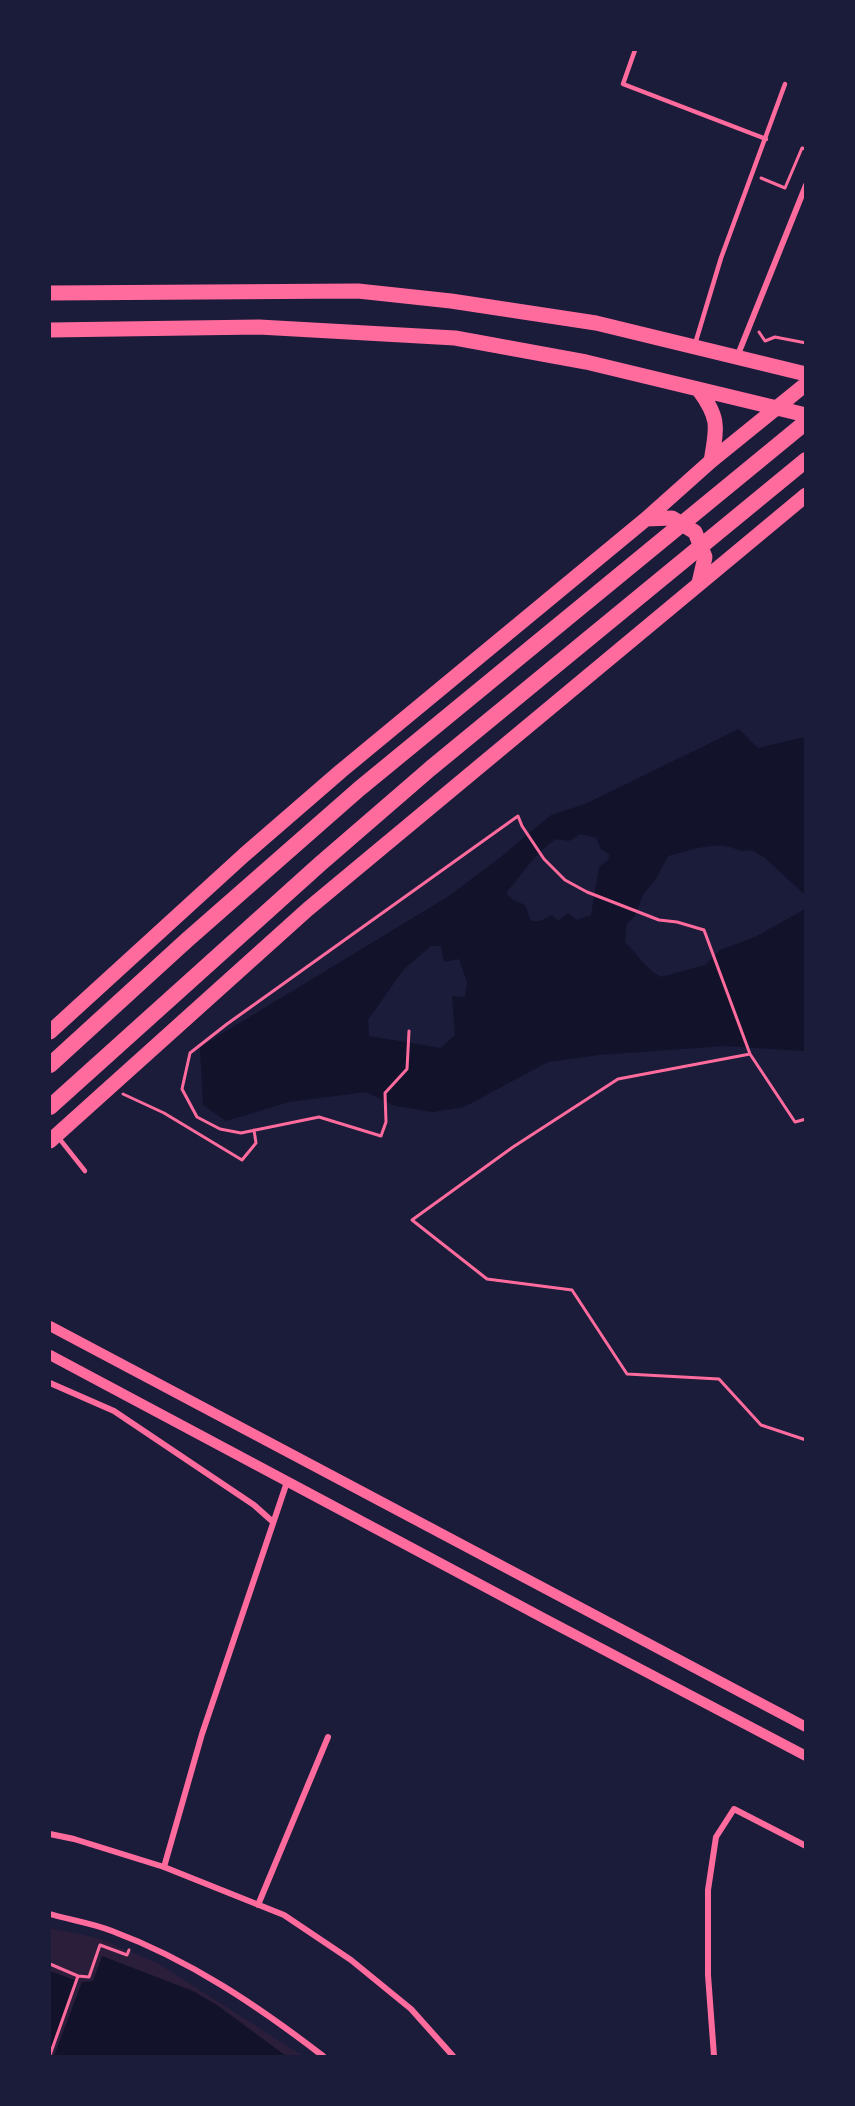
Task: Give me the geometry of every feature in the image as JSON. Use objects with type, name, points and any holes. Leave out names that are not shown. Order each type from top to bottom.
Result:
[{"type":"highway","points":[[50,1065],[358,789],[806,422]]},
{"type":"highway","points":[[50,1107],[354,834],[806,460]]},
{"type":"main road","points":[[50,293],[358,291],[529,312],[596,323],[806,374]]},
{"type":"main road","points":[[50,330],[259,327],[455,338],[586,362],[806,415]]},
{"type":"main road","points":[[50,1032],[244,855],[341,771],[646,519],[711,460],[806,384]]},
{"type":"main road","points":[[699,390],[713,409],[716,433],[711,460]]},
{"type":"main road","points":[[53,1138],[308,909],[806,495]]},
{"type":"main road","points":[[646,519],[672,518],[694,532],[705,557],[699,583]]},
{"type":"street","points":[[737,357],[806,185]]},
{"type":"street","points":[[50,1326],[806,1726]]},
{"type":"street","points":[[50,1355],[806,1756]]},
{"type":"street","points":[[50,1383],[114,1411],[228,1487],[273,1521]]},
{"type":"street","points":[[164,1867],[202,1734],[287,1482]]},
{"type":"street","points":[[258,1905],[328,1737]]},
{"type":"street","points":[[714,2056],[708,1975],[708,1890],[716,1837],[734,1809],[806,1846]]},
{"type":"street","points":[[50,1834],[74,1839],[164,1867],[284,1915],[351,1960],[411,2009],[453,2056]]},
{"type":"street","points":[[50,1914],[110,1930],[171,1956],[230,1989],[279,2022],[323,2056]]},
{"type":"lane","points":[[635,50],[623,84],[766,139]]},
{"type":"lane","points":[[694,346],[721,258],[785,84]]},
{"type":"lane","points":[[53,1138],[85,1171]]},
{"type":"path","points":[[752,174],[785,188],[802,148],[806,149]]},
{"type":"path","points":[[758,332],[765,341],[775,337],[806,343]]},
{"type":"path","points":[[409,1031],[407,1069],[385,1093],[386,1122],[381,1136],[319,1117],[241,1133],[220,1129],[197,1116],[182,1089],[190,1053],[227,1024],[518,816],[544,859],[565,880],[587,892],[659,920],[677,922],[704,930],[750,1054],[795,1122],[806,1119]]},
{"type":"path","points":[[750,1054],[618,1079],[513,1148],[412,1220],[487,1279],[572,1290],[627,1374],[719,1379],[761,1425],[806,1440]]},
{"type":"path","points":[[122,1094],[164,1113],[242,1160],[256,1143],[254,1130]]},
{"type":"path","points":[[50,1964],[78,1976],[89,1977],[100,1945],[127,1954],[134,1940]]},
{"type":"path","points":[[50,2055],[78,1976]]},
{"type":"shaded area","points":[[739,729],[758,748],[805,737],[805,895],[765,858],[752,850],[743,851],[717,846],[689,850],[668,856],[656,879],[643,895],[635,916],[627,924],[625,942],[645,965],[661,977],[705,965],[720,950],[755,937],[805,909],[806,1049],[803,1051],[724,1046],[599,1055],[548,1062],[464,1107],[433,1112],[395,1106],[366,1092],[289,1102],[226,1121],[203,1105],[200,1047],[449,896],[551,815],[585,804]],"holes":[[[580,834],[596,838],[601,849],[610,855],[608,860],[599,867],[591,915],[577,920],[568,913],[558,921],[552,915],[540,921],[531,921],[525,905],[513,900],[506,893],[529,864],[549,844],[556,839],[569,841]],[[431,946],[441,946],[444,962],[459,959],[467,982],[465,997],[452,996],[455,1035],[441,1048],[369,1036],[368,1020],[404,969]]]},
{"type":"shaded area","points":[[50,1928],[98,1938],[159,1964],[303,2056],[50,2056]]},
{"type":"shaded area","points":[[102,1956],[193,1991],[217,2005],[286,2056],[54,2056],[82,1982],[93,1981]]},
{"type":"shaded area","points":[[50,1971],[75,1980],[50,2051]]}]
